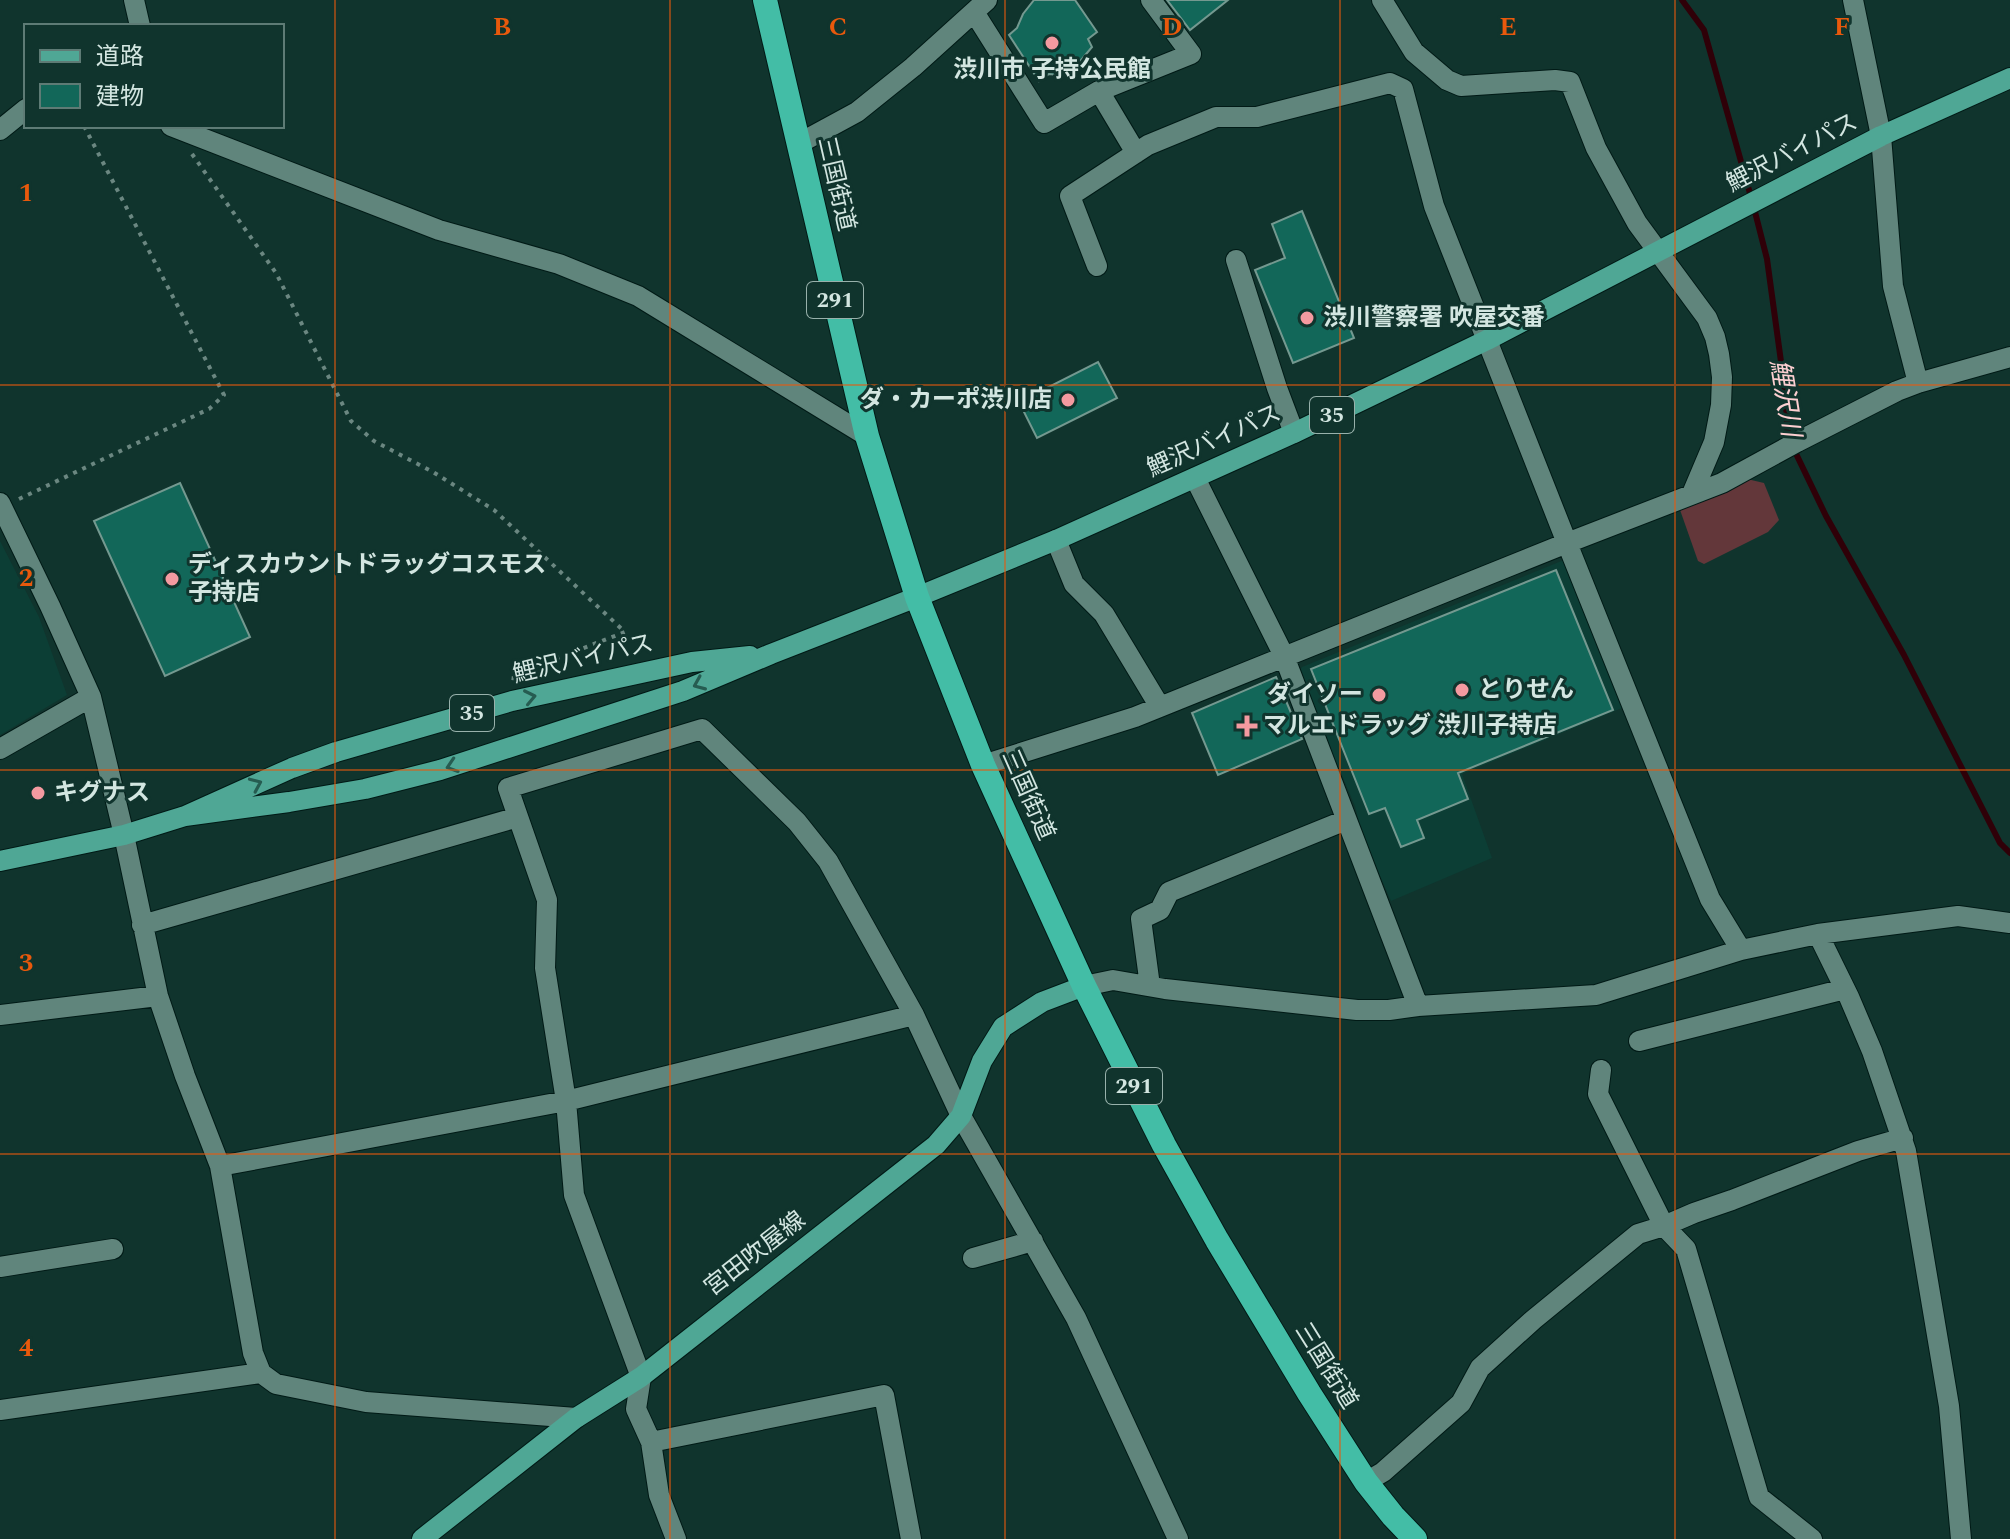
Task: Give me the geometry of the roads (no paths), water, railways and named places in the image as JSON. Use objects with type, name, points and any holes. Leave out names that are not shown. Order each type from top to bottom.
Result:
[{"type":"highway","name":"三国街道","points":[[765,0],[867,436],[917,597],[983,765],[1084,986],[1164,1145],[1217,1240],[1366,1482],[1415,1539]]},
{"type":"main road","name":"鯉沢バイパス","points":[[185,816],[289,802],[401,781],[455,765],[683,691],[917,597],[1056,540],[1294,433],[1487,340],[1881,136],[2010,78]]},
{"type":"main road","name":"鯉沢バイパス","points":[[0,861],[124,835],[185,816],[292,768],[336,752],[512,701],[692,662],[771,654]]},
{"type":"main road","name":"宮田吹屋線","points":[[422,1539],[576,1418],[641,1377],[936,1145],[961,1116],[982,1061],[1003,1027],[1042,1002],[1084,986]]},
{"type":"street","points":[[134,0],[140,24]]},
{"type":"street","points":[[798,144],[857,112],[913,67],[980,6],[1044,123],[1099,91],[1191,54],[1151,0]]},
{"type":"street","points":[[1382,0],[1414,52],[1447,80],[1461,86],[1555,80],[1570,82],[1596,148],[1637,223],[1707,318],[1719,354],[1721,405],[1714,442],[1692,494]]},
{"type":"street","points":[[1853,0],[1881,136],[1893,286],[1918,383]]},
{"type":"street","points":[[1097,266],[1070,196],[1148,145],[1216,117],[1257,117],[1390,83],[1403,89],[1434,206],[1710,899],[1741,950]]},
{"type":"street","points":[[1099,91],[1136,153]]},
{"type":"street","points":[[0,130],[24,111]]},
{"type":"street","points":[[177,128],[439,230],[559,264],[638,296],[867,436]]},
{"type":"street","points":[[1236,260],[1294,433]]},
{"type":"street","points":[[983,765],[1135,717],[1722,483],[1897,391],[2010,357]]},
{"type":"street","points":[[1195,478],[1284,656],[1418,1006]]},
{"type":"street","points":[[3,516],[91,697],[158,996],[220,1166],[253,1353],[261,1373],[276,1384],[366,1402],[576,1418]]},
{"type":"street","points":[[1056,540],[1074,584],[1104,614],[1160,707]]},
{"type":"street","points":[[0,749],[91,697]]},
{"type":"street","points":[[676,1539],[659,1495],[651,1442],[636,1409],[641,1377],[574,1195],[566,1101],[545,968],[547,900],[508,788],[702,729],[797,822],[828,861],[914,1015],[961,1116],[1076,1318],[1178,1539]]},
{"type":"street","points":[[142,925],[518,817]]},
{"type":"street","points":[[1150,986],[1141,919],[1160,910],[1169,892],[1346,820]]},
{"type":"street","points":[[1084,986],[1113,980],[1357,1010],[1389,1010],[1596,995],[1741,950],[1818,934],[1958,916],[2010,923]]},
{"type":"street","points":[[1818,934],[1872,1051],[1903,1138],[1949,1406],[1961,1539]]},
{"type":"street","points":[[1639,1041],[1845,989]]},
{"type":"street","points":[[0,1015],[158,996]]},
{"type":"street","points":[[220,1166],[566,1101],[914,1015]]},
{"type":"street","points":[[1601,1070],[1598,1094],[1664,1226],[1686,1249],[1759,1497],[1812,1539]]},
{"type":"street","points":[[1366,1482],[1383,1472],[1461,1403],[1480,1368],[1638,1234],[1858,1151],[1903,1138]]},
{"type":"street","points":[[973,1258],[1033,1241]]},
{"type":"street","points":[[0,1267],[113,1249]]},
{"type":"street","points":[[0,1410],[261,1373]]},
{"type":"street","points":[[651,1442],[884,1395],[911,1539]]},
{"type":"waterway","name":"鯉沢川","points":[[1682,0],[1704,30],[1751,197]]},
{"type":"waterway","name":"鯉沢川","points":[[1754,208],[1767,259],[1785,391],[1788,437],[1826,516],[1904,655],[2000,843],[2010,853]]},
{"type":"place","name":"渋川市 子持公民館","points":[[1052,43]]},
{"type":"place","name":"渋川警察署 吹屋交番","points":[[1307,318]]},
{"type":"place","name":"ダ・カーポ渋川店","points":[[1068,400]]},
{"type":"place","name":"ディスカウントドラッグコスモス 子持店","points":[[172,579]]},
{"type":"place","name":"とりせん","points":[[1462,690]]},
{"type":"place","name":"ダイソー","points":[[1379,695]]},
{"type":"place","name":"マルエドラッグ 渋川子持店","points":[[1247,726]]},
{"type":"place","name":"キグナス","points":[[38,793]]}]
